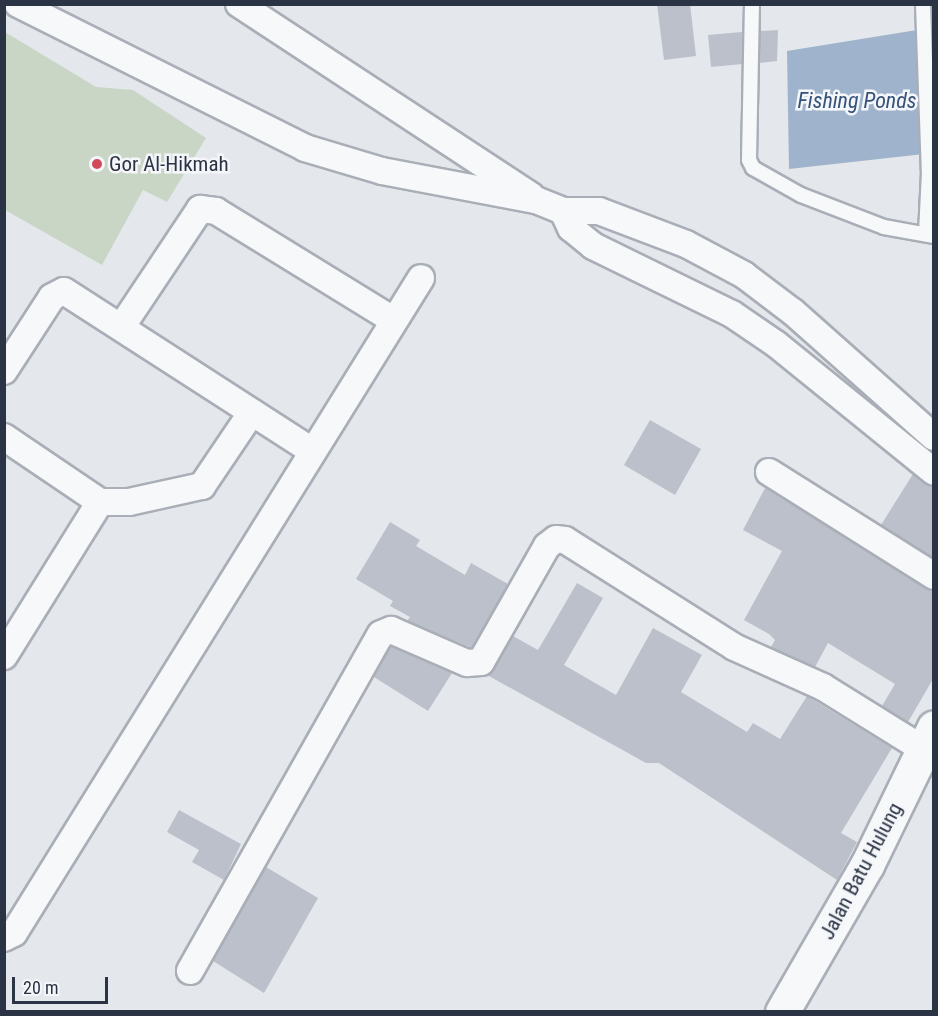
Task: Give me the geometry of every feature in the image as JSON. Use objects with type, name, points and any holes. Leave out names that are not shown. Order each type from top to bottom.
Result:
[{"type":"street","points":[[18,4],[305,148],[382,171],[536,200]]},
{"type":"street","points":[[239,4],[536,200],[563,211],[582,208],[625,218],[744,275],[793,312],[933,437]]},
{"type":"street","points":[[122,326],[188,220],[200,209],[216,211],[393,320]]},
{"type":"street","points":[[563,211],[571,228],[593,246],[732,314],[776,344],[933,472]]},
{"type":"street","points":[[4,938],[14,933],[421,278]]},
{"type":"street","points":[[4,371],[52,297],[64,291],[122,326],[312,451]]},
{"type":"street","points":[[4,437],[100,502],[154,498],[202,486],[252,411]]},
{"type":"street","points":[[769,472],[933,576]]},
{"type":"street","points":[[4,656],[100,502]]},
{"type":"street","points":[[190,971],[381,634],[391,630],[458,660],[481,662],[547,546],[556,539],[565,540],[735,647],[928,738]]},
{"type":"street","name":"Jalan Batu Hulung","points":[[782,1011],[867,865],[928,738]]},
{"type":"lane","points":[[752,4],[749,160],[753,168],[801,195],[863,219],[930,235],[923,4]]},
{"type":"green space","name":"Gor Al-Hikmah","points":[[5,32],[96,87],[133,90],[206,138],[167,202],[143,190],[102,265],[5,210]]},
{"type":"water","name":"Fishing Ponds","points":[[917,30],[924,154],[789,169],[787,51]]},
{"type":"building","points":[[657,4],[690,4],[696,56],[664,60]]},
{"type":"building","points":[[778,30],[777,61],[760,63],[760,31]]},
{"type":"building","points":[[742,32],[742,64],[711,67],[708,35]]},
{"type":"building","points":[[650,420],[701,449],[675,495],[624,465]]},
{"type":"building","points":[[913,474],[933,487],[933,558],[881,525]]},
{"type":"building","points":[[765,488],[933,591],[933,679],[908,722],[882,706],[895,684],[828,643],[815,667],[771,647],[775,640],[769,634],[744,620],[782,551],[743,530]]},
{"type":"building","points":[[390,522],[420,540],[416,546],[465,575],[471,563],[508,584],[472,648],[407,621],[410,617],[390,606],[393,601],[356,579]]},
{"type":"building","points":[[577,583],[603,598],[564,665],[616,695],[653,628],[702,655],[681,692],[747,732],[753,723],[780,739],[807,696],[892,748],[841,833],[857,842],[837,880],[659,763],[646,763],[487,675],[513,636],[538,650]]},
{"type":"building","points":[[391,646],[452,673],[428,711],[374,677]]},
{"type":"building","points":[[179,810],[241,844],[224,880],[192,862],[199,850],[167,832]]},
{"type":"building","points":[[266,867],[318,898],[264,993],[213,961]]},
{"type":"place","name":"Gor Al-Hikmah","points":[[97,164]]}]
